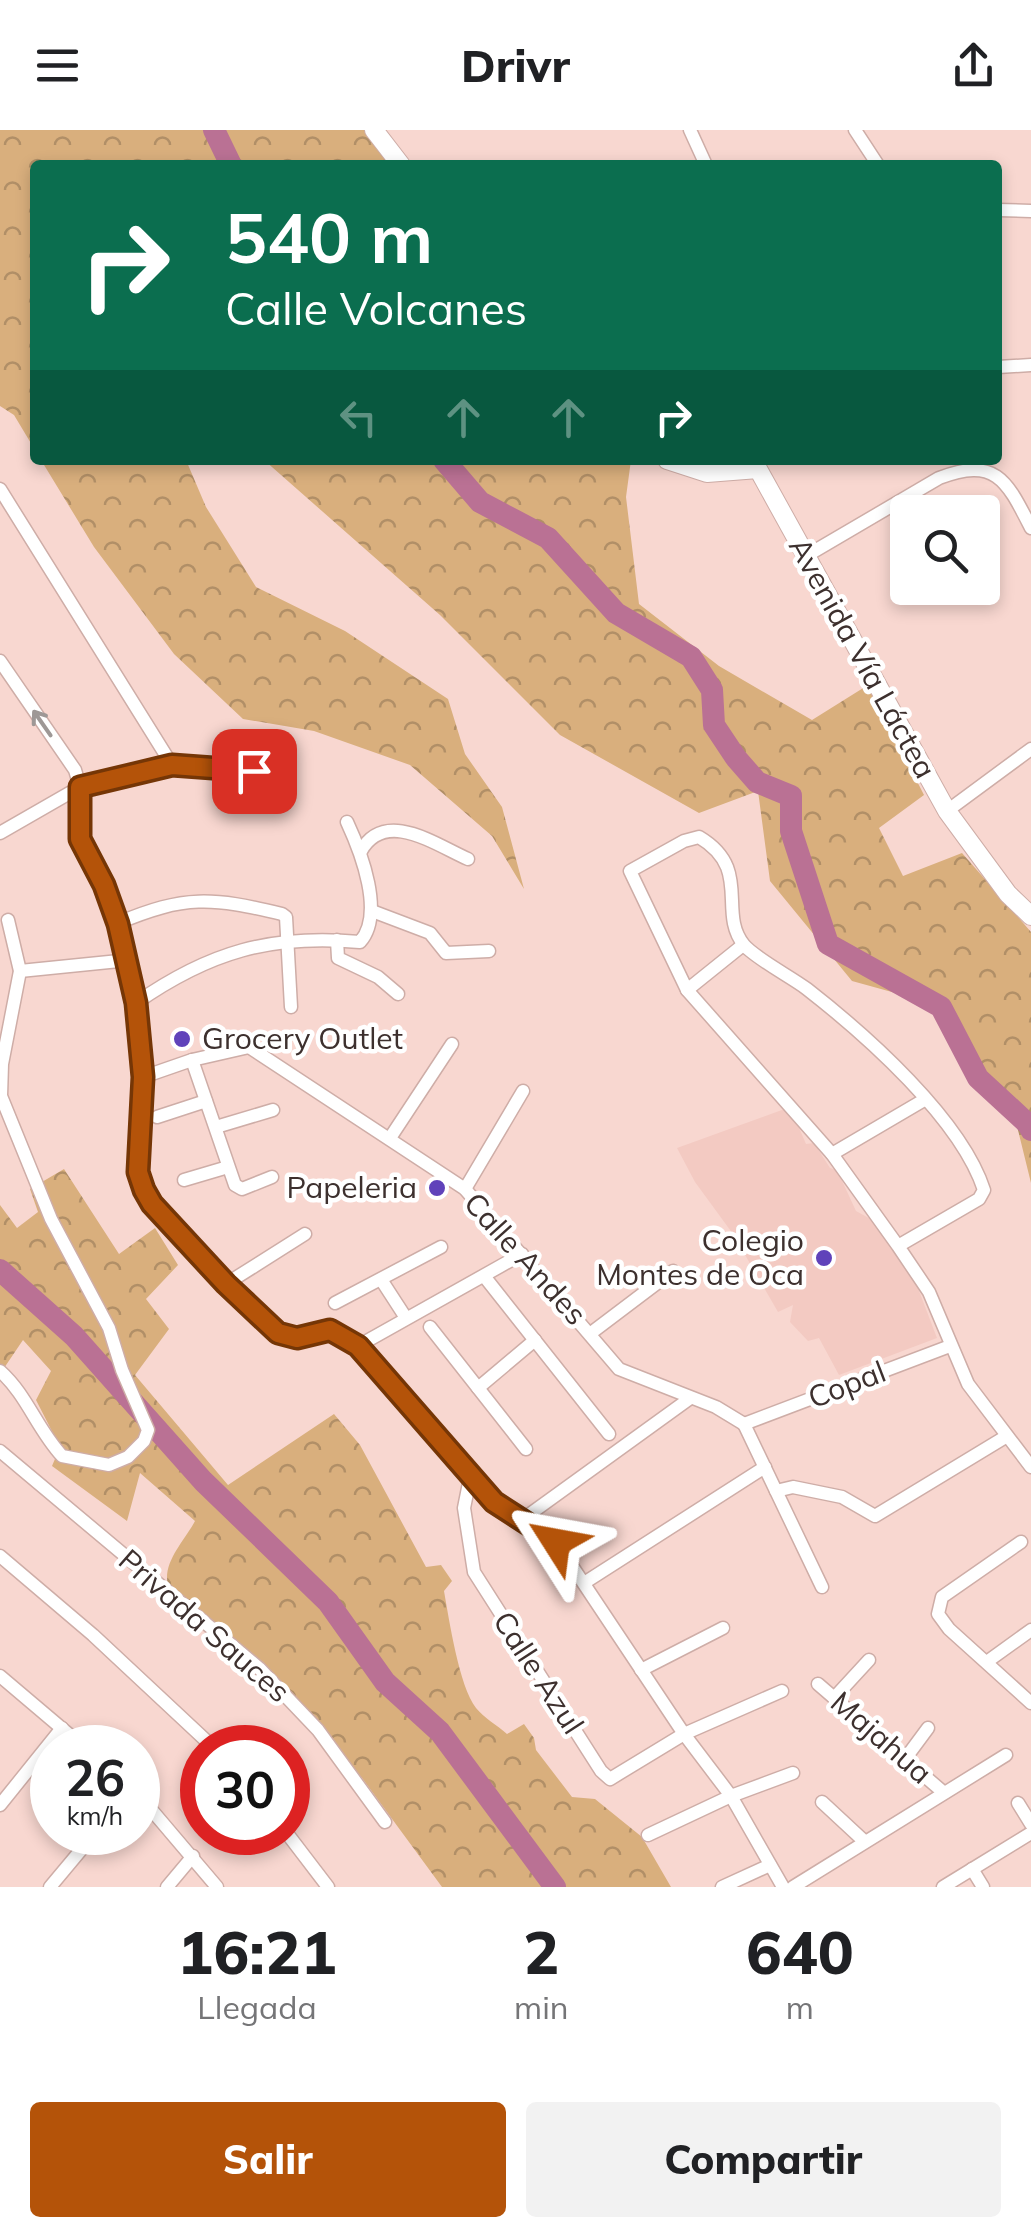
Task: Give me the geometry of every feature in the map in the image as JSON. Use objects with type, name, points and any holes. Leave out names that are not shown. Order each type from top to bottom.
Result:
[{"type":"street","points":[[374,130],[397,160]]},
{"type":"street","points":[[690,130],[704,160]]},
{"type":"street","points":[[856,130],[875,160]]},
{"type":"street","points":[[1002,210],[1031,210]]},
{"type":"street","points":[[1002,367],[1031,365]]},
{"type":"street","name":"Avenida Vía Láctea","points":[[684,465],[707,472],[757,465]]},
{"type":"street","name":"Avenida Vía Láctea","points":[[764,465],[806,556],[947,811],[1008,894],[1031,916]]},
{"type":"street","points":[[806,556],[940,478],[963,469],[999,475],[1014,494],[1031,528]]},
{"type":"street","points":[[0,489],[172,765]]},
{"type":"street","points":[[0,660],[72,765],[80,787],[80,839],[104,885],[118,924],[136,1003],[143,1077],[140,1182],[152,1204],[226,1284],[284,1337],[330,1330],[358,1346],[494,1502],[556,1542],[684,1734],[731,1796],[783,1887]]},
{"type":"street","points":[[947,811],[1031,749]]},
{"type":"street","points":[[0,833],[80,787],[172,765],[254,771]]},
{"type":"street","points":[[136,1003],[176,975],[242,948],[316,938],[360,942],[366,935],[372,911],[361,852],[347,822]]},
{"type":"street","points":[[361,852],[367,842],[383,831],[404,830],[468,860]]},
{"type":"street","points":[[898,1246],[979,1200],[984,1190],[979,1175],[949,1129],[884,1054],[841,1016],[743,945],[736,925],[731,872],[714,846],[699,837],[684,841],[630,871],[687,990],[832,1154],[930,1292],[968,1384],[1031,1467]]},
{"type":"street","points":[[118,924],[161,906],[185,901],[237,904],[284,915],[292,1007]]},
{"type":"street","points":[[372,911],[430,933],[446,953],[488,951]]},
{"type":"street","points":[[0,1371],[28,1403],[38,1426],[62,1456],[108,1465],[128,1457],[144,1441],[146,1423],[104,1318],[51,1219],[0,1096],[2,1064],[20,970],[8,920]]},
{"type":"street","points":[[337,940],[338,958],[378,978],[398,994]]},
{"type":"street","points":[[687,990],[743,945]]},
{"type":"street","points":[[20,970],[128,960]]},
{"type":"street","points":[[390,1138],[452,1044]]},
{"type":"street","name":"Calle Andes","points":[[143,1077],[248,1046],[465,1188],[625,1372],[716,1407],[744,1424]]},
{"type":"street","points":[[192,1060],[238,1188],[272,1177]]},
{"type":"street","points":[[465,1188],[524,1092]]},
{"type":"street","points":[[157,1117],[206,1100]]},
{"type":"street","points":[[832,1154],[924,1100]]},
{"type":"street","points":[[216,1126],[272,1110]]},
{"type":"street","points":[[184,1180],[228,1167]]},
{"type":"street","points":[[226,1284],[306,1234]]},
{"type":"street","points":[[335,1303],[441,1247]]},
{"type":"street","points":[[358,1346],[522,1254]]},
{"type":"street","points":[[592,1333],[673,1271]]},
{"type":"street","points":[[484,1276],[609,1434]]},
{"type":"street","points":[[382,1281],[406,1318]]},
{"type":"street","points":[[430,1327],[526,1449]]},
{"type":"street","points":[[478,1388],[536,1340]]},
{"type":"street","name":"Copal","points":[[744,1424],[950,1346]]},
{"type":"street","points":[[523,1519],[689,1399]]},
{"type":"street","points":[[744,1424],[822,1587]]},
{"type":"street","points":[[776,1492],[793,1488],[842,1497],[875,1516],[1007,1436]]},
{"type":"street","name":"Privada Sauces","points":[[0,1451],[259,1668],[318,1730],[385,1822]]},
{"type":"street","points":[[584,1583],[765,1466]]},
{"type":"street","name":"Calle Azul","points":[[470,1478],[464,1508],[474,1572],[601,1771],[610,1778],[684,1734],[782,1691]]},
{"type":"street","points":[[1021,1542],[942,1597],[938,1605],[943,1623],[1031,1702]]},
{"type":"street","points":[[0,1556],[93,1634],[190,1725]]},
{"type":"street","points":[[641,1670],[723,1628]]},
{"type":"street","points":[[988,1660],[1031,1630]]},
{"type":"street","points":[[834,1698],[869,1660]]},
{"type":"street","points":[[0,1676],[58,1725]]},
{"type":"street","name":"Majahua","points":[[818,1684],[944,1792]]},
{"type":"street","points":[[905,1759],[928,1728]]},
{"type":"street","points":[[793,1887],[1006,1755]]},
{"type":"street","points":[[0,1806],[30,1768]]},
{"type":"street","points":[[648,1835],[731,1796],[793,1773]]},
{"type":"street","points":[[822,1802],[864,1841]]},
{"type":"street","points":[[1018,1803],[1031,1824]]},
{"type":"street","points":[[160,1819],[217,1887]]},
{"type":"street","points":[[944,1887],[1031,1833]]},
{"type":"street","points":[[50,1887],[77,1855]]},
{"type":"street","points":[[304,1855],[328,1887]]},
{"type":"street","points":[[167,1887],[193,1856]]},
{"type":"street","points":[[722,1887],[770,1864]]},
{"type":"street","points":[[972,1869],[983,1887]]},
{"type":"shaded area","name":"Colegio Montes de Oca","points":[[790,1107],[806,1144],[814,1143],[830,1168],[837,1170],[856,1211],[876,1222],[916,1283],[937,1338],[839,1375],[819,1338],[808,1341],[790,1322],[793,1305],[778,1312],[733,1234],[695,1182],[677,1148]]},
{"type":"green space","points":[[0,130],[365,130],[388,160],[30,160],[30,442],[14,415],[0,406]]},
{"type":"green space","points":[[44,465],[188,465],[206,507],[256,587],[345,631],[448,699],[465,754],[502,807],[524,889],[492,836],[410,765],[314,731],[243,719],[174,654],[94,547]]},
{"type":"green space","points":[[270,465],[630,465],[626,497],[639,604],[719,666],[812,720],[868,685],[924,795],[879,828],[903,876],[962,853],[1031,932],[1031,1183],[1016,1122],[962,1068],[928,1002],[852,981],[770,881],[758,791],[699,813],[560,735],[440,615]]},
{"type":"green space","points":[[64,1169],[119,1254],[155,1228],[178,1265],[146,1299],[169,1329],[135,1375],[228,1485],[334,1414],[360,1445],[426,1567],[441,1565],[452,1581],[444,1591],[452,1635],[460,1669],[476,1708],[507,1734],[524,1724],[534,1738],[536,1750],[572,1797],[595,1799],[642,1837],[671,1887],[442,1887],[362,1778],[297,1706],[169,1589],[170,1562],[195,1521],[140,1473],[127,1521],[52,1466],[60,1447],[36,1400],[51,1371],[23,1340],[0,1374],[0,1205],[17,1228],[38,1212],[30,1189]]},
{"type":"waterway","points":[[214,130],[229,160]]},
{"type":"waterway","points":[[448,465],[480,502],[548,538],[616,613],[691,657],[712,690],[714,725],[736,758],[757,782],[791,796],[791,831],[828,944],[941,1007],[978,1078],[1031,1130]]},
{"type":"waterway","points":[[0,1270],[74,1336],[203,1481],[328,1602],[385,1682],[440,1732],[555,1887]]},
{"type":"place","name":"Grocery Outlet","points":[[182,1039]]},
{"type":"place","name":"Papeleria","points":[[437,1188]]},
{"type":"place","name":"Colegio Montes de Oca","points":[[824,1258]]},
{"type":"route","points":[[254,771],[172,765],[80,787],[80,839],[104,885],[118,924],[136,1003],[143,1077],[140,1182],[152,1204],[278,1333],[297,1338],[330,1330],[358,1346],[494,1502],[556,1542]]}]
